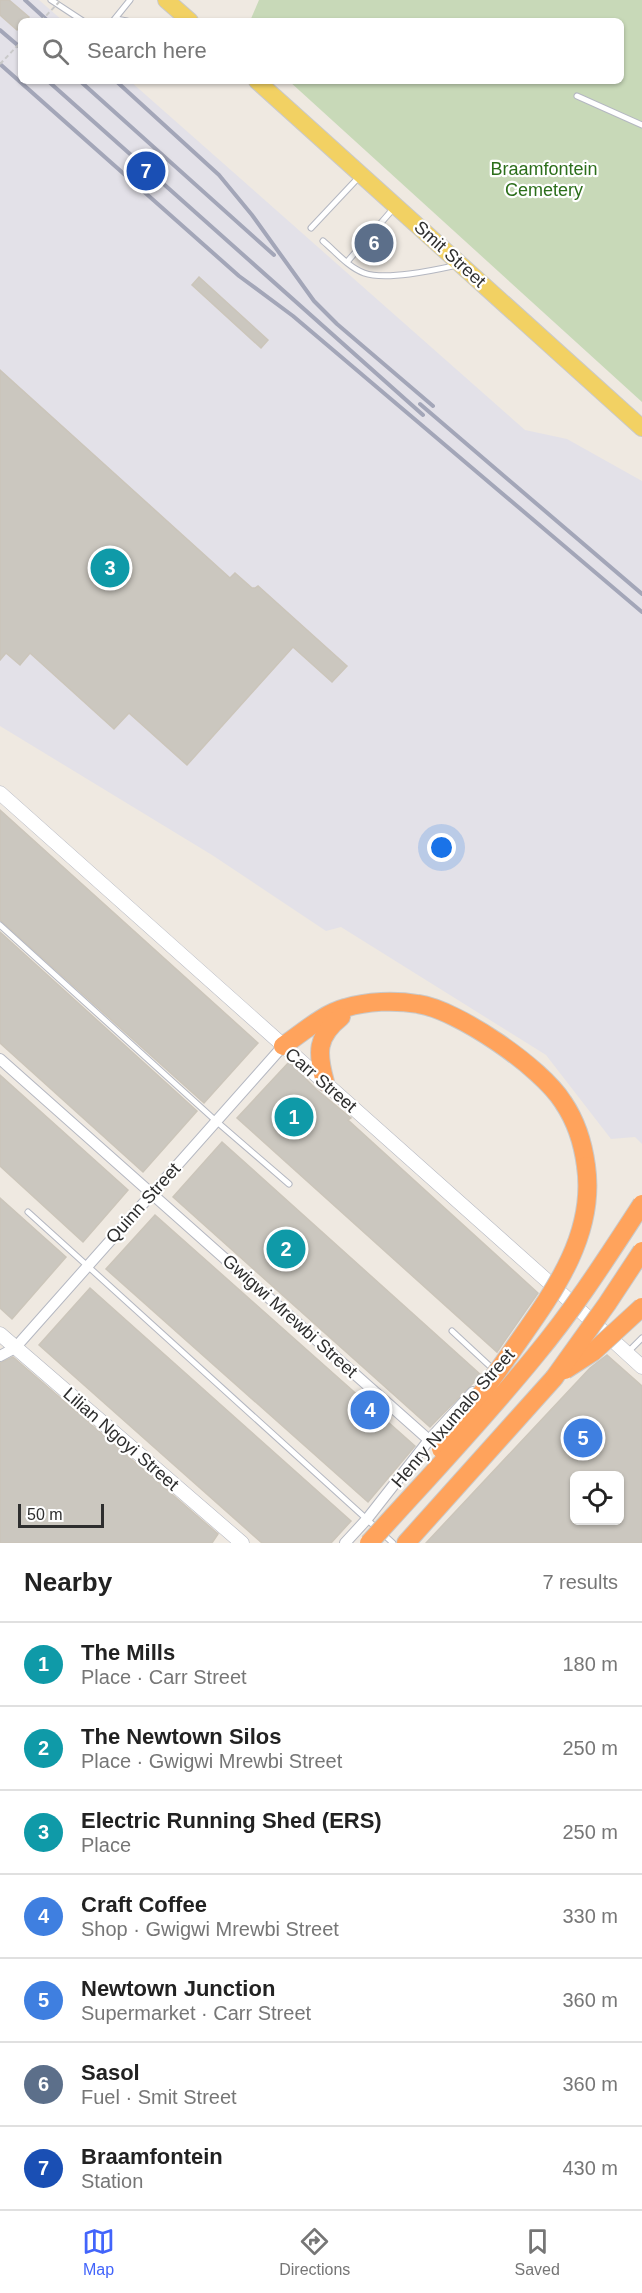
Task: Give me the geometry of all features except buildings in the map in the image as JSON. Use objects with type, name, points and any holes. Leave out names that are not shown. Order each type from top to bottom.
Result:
[{"type":"highway","points":[[283,1046],[331,1014],[354,1006],[387,1002],[426,1006],[476,1030],[522,1060],[551,1085],[563,1102],[579,1135],[586,1166],[588,1189],[584,1220],[565,1271],[536,1317],[391,1518]]},
{"type":"highway","points":[[325,1082],[320,1062],[324,1034],[354,1006]]},
{"type":"highway","points":[[369,1543],[455,1450],[536,1355],[590,1283],[642,1204]]},
{"type":"highway","points":[[406,1543],[554,1378],[608,1304],[642,1251]]},
{"type":"highway","points":[[554,1378],[592,1352],[642,1307]]},
{"type":"main road","points":[[166,0],[187,18]]},
{"type":"main road","name":"Smit Street","points":[[260,84],[642,428]]},
{"type":"street","name":"Carr Street","points":[[0,793],[642,1367]]},
{"type":"street","name":"Quinn Street","points":[[0,1356],[15,1347],[283,1046]]},
{"type":"street","name":"Gwigwi Mrewbi Street","points":[[0,1059],[429,1440]]},
{"type":"street","name":"Henry Nxumalo Street","points":[[345,1543],[367,1519],[429,1440],[562,1294]]},
{"type":"street","name":"Lilian Ngoyi Street","points":[[0,1334],[242,1543]]},
{"type":"lane","points":[[51,0],[78,18]]},
{"type":"lane","points":[[116,18],[130,0]]},
{"type":"lane","points":[[577,96],[642,125]]},
{"type":"lane","points":[[312,228],[362,174]]},
{"type":"lane","points":[[348,262],[396,205]]},
{"type":"lane","points":[[323,241],[366,274],[419,274],[462,264]]},
{"type":"lane","points":[[0,925],[216,1121],[289,1184]]},
{"type":"lane","points":[[28,1212],[393,1543]]},
{"type":"lane","points":[[452,1331],[494,1370]]},
{"type":"lane","points":[[627,1353],[642,1338]]},
{"type":"path","points":[[44,18],[61,0]]},
{"type":"path","points":[[0,64],[18,45]]},
{"type":"shaded area","points":[[0,0],[39,0],[60,18],[18,18],[18,84],[133,84],[525,430],[567,439],[642,481],[642,1144],[635,1137],[611,1139],[546,1055],[341,927],[326,931],[212,855],[0,726]]},
{"type":"green space","name":"Braamfontein Cemetery","points":[[259,0],[642,0],[642,402],[292,84],[624,84],[624,18],[251,18]]},
{"type":"railway","points":[[25,0],[45,18]]},
{"type":"railway","points":[[0,30],[18,45]]},
{"type":"railway","points":[[0,64],[18,80]]},
{"type":"railway","points":[[23,84],[239,276],[293,316],[642,612]]},
{"type":"railway","points":[[51,84],[423,415]]},
{"type":"railway","points":[[83,84],[274,255]]},
{"type":"railway","points":[[119,84],[219,175],[252,215],[314,301],[337,324],[433,406]]},
{"type":"railway","points":[[420,404],[642,594]]},
{"type":"place","name":"Braamfontein","points":[[146,171]]},
{"type":"place","name":"Sasol","points":[[374,243]]},
{"type":"place","name":"Electric Running Shed (ERS)","points":[[110,568]]},
{"type":"place","name":"The Mills","points":[[294,1117]]},
{"type":"place","name":"The Newtown Silos","points":[[286,1249]]},
{"type":"place","name":"Craft Coffee","points":[[370,1410]]},
{"type":"place","name":"Newtown Junction","points":[[583,1438]]}]
